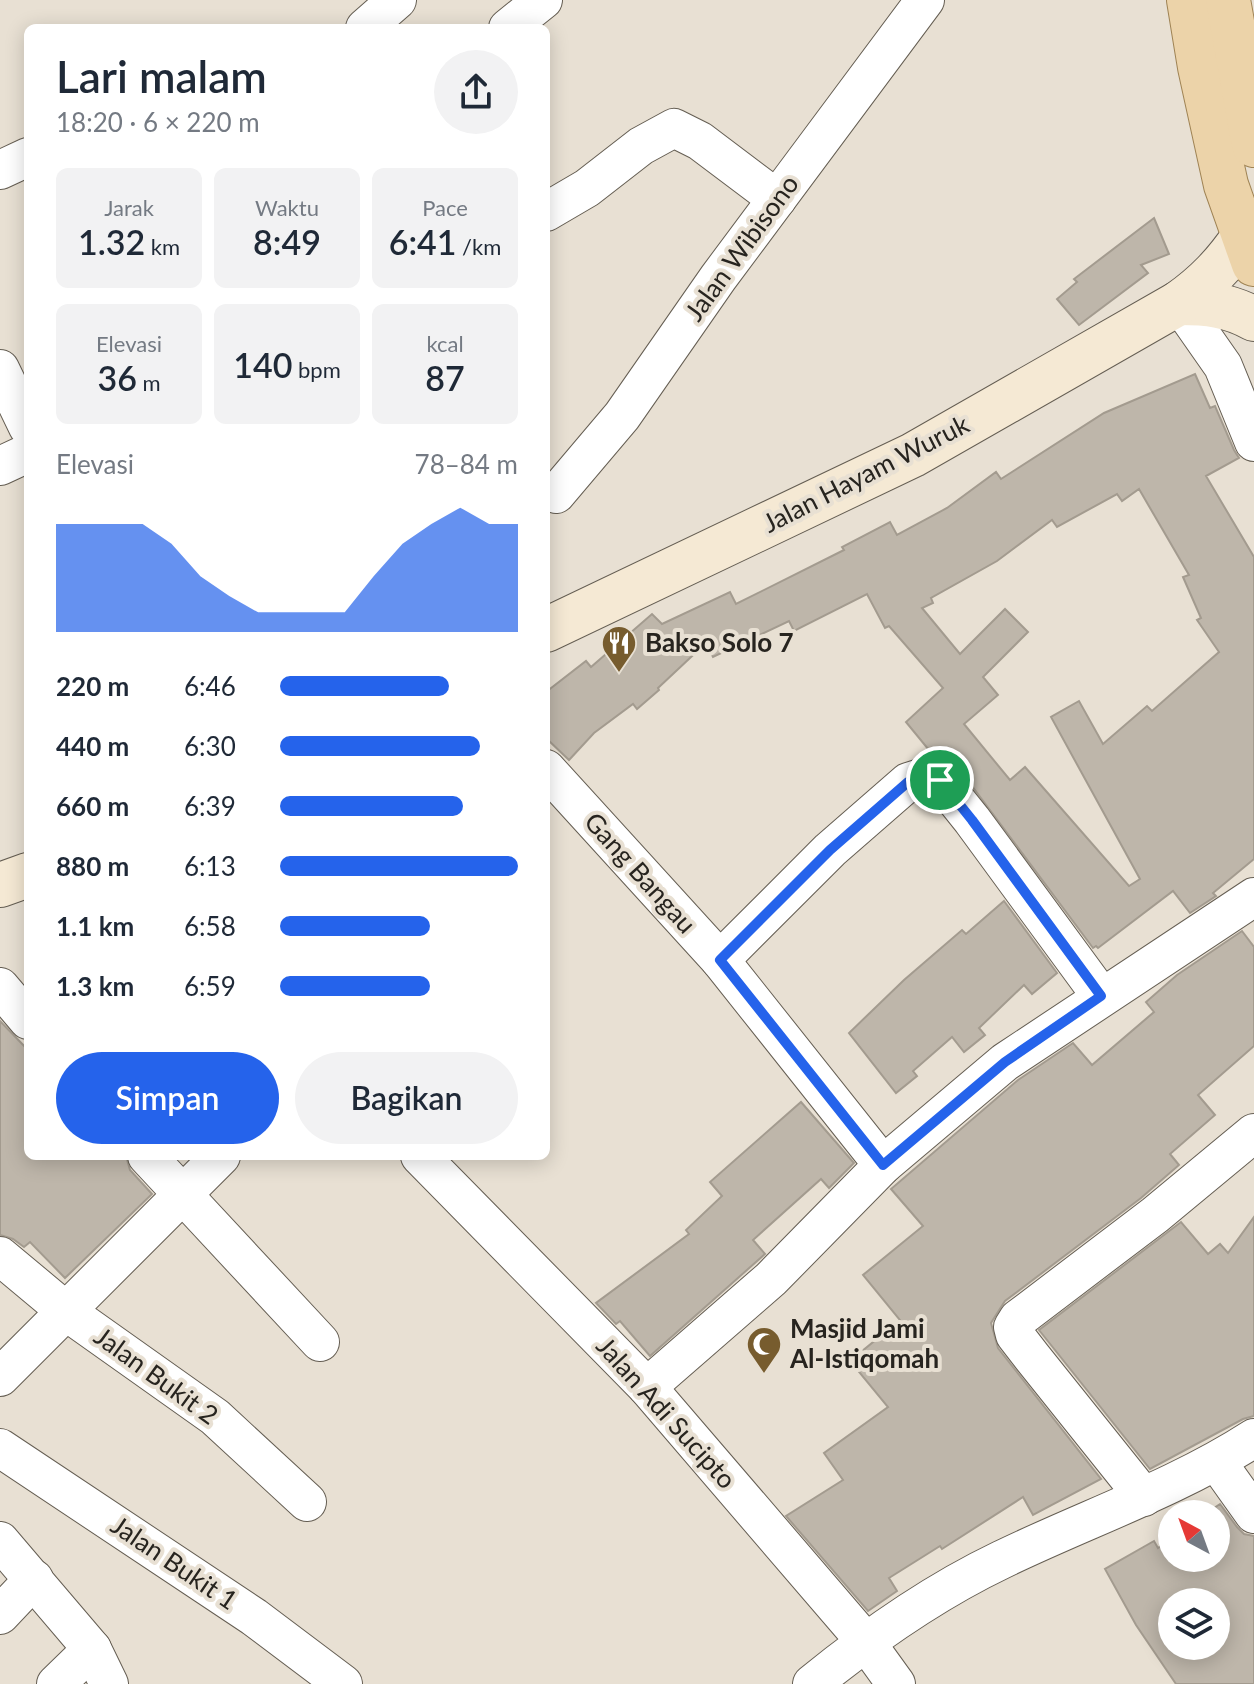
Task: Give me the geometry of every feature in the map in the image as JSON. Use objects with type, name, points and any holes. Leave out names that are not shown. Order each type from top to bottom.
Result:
[{"type":"main road","points":[[1189,0],[1226,185],[1249,250]]},
{"type":"main road","points":[[1228,0],[1254,145]]},
{"type":"street","points":[[370,24],[397,0]]},
{"type":"street","points":[[513,24],[543,0]]},
{"type":"street","name":"Jalan Wibisono","points":[[556,494],[622,416],[718,278],[925,0]]},
{"type":"street","points":[[550,210],[587,188],[641,146],[674,128],[700,141],[777,199]]},
{"type":"street","points":[[0,170],[24,159]]},
{"type":"street","name":"Jalan Hayam Wuruk","points":[[550,628],[913,455],[1179,303],[1205,285],[1226,262],[1249,250]]},
{"type":"street","points":[[1179,303],[1208,303],[1238,310],[1254,319]]},
{"type":"street","points":[[1179,303],[1223,366],[1254,442]]},
{"type":"street","points":[[0,369],[24,419]]},
{"type":"street","points":[[0,466],[24,455]]},
{"type":"street","name":"Gang Bangau","points":[[550,773],[720,960],[883,1165]]},
{"type":"street","points":[[720,960],[841,840],[908,782],[930,775],[940,780],[972,820],[1101,996]]},
{"type":"street","points":[[0,885],[24,876]]},
{"type":"street","points":[[647,1387],[771,1279],[883,1165],[1005,1062],[1254,897]]},
{"type":"street","points":[[0,987],[24,1015]]},
{"type":"street","points":[[1144,1497],[1023,1346],[1013,1327],[1018,1319],[1155,1215],[1254,1133]]},
{"type":"street","points":[[150,1160],[320,1342]]},
{"type":"street","points":[[0,1377],[217,1160]]},
{"type":"street","name":"Jalan Adi Sucipto","points":[[424,1160],[647,1387],[865,1641],[896,1684]]},
{"type":"street","name":"Jalan Bukit 2","points":[[0,1256],[67,1312],[215,1417],[307,1502]]},
{"type":"street","points":[[812,1684],[906,1612],[1000,1560],[1217,1462],[1254,1438]]},
{"type":"street","name":"Jalan Bukit 1","points":[[0,1448],[254,1617],[343,1684]]},
{"type":"street","points":[[1217,1462],[1254,1514]]},
{"type":"street","points":[[0,1541],[92,1649],[109,1684]]},
{"type":"street","points":[[0,1615],[34,1579]]},
{"type":"street","points":[[56,1684],[92,1649]]},
{"type":"building","points":[[1154,218],[1169,254],[1141,265],[1148,273],[1079,325],[1057,299],[1077,282],[1074,279]]},
{"type":"building","points":[[1195,374],[1210,408],[1215,406],[1239,458],[1206,476],[1254,557],[1254,859],[1213,893],[1216,896],[1190,913],[1173,891],[1098,948],[1093,948],[957,766],[940,755],[933,755],[906,722],[943,688],[889,626],[885,628],[867,594],[794,631],[789,621],[713,657],[706,643],[637,709],[633,704],[594,733],[569,760],[550,742],[550,689],[586,661],[591,667],[652,614],[662,624],[730,592],[736,604],[844,550],[842,547],[890,522],[897,535],[947,508],[996,472],[1001,479],[1104,413]],"holes":[[[1139,489],[1189,575],[1183,577],[1201,618],[1197,620],[1219,652],[1152,711],[1147,706],[1103,744],[1079,701],[1051,717],[1140,879],[1129,886],[1025,767],[1010,780],[964,724],[998,695],[983,677],[1028,632],[1005,609],[960,654],[922,608],[933,603],[931,598],[997,561],[1052,520],[1057,527],[1117,494],[1122,501]]]},
{"type":"building","points":[[1004,901],[1057,973],[1032,994],[1024,985],[979,1028],[985,1035],[964,1052],[952,1037],[913,1071],[917,1076],[896,1093],[849,1033],[962,930],[966,934]]},
{"type":"building","points":[[1242,931],[1254,947],[1254,1046],[1198,1095],[1215,1115],[1170,1154],[1179,1165],[1141,1198],[1005,1301],[991,1323],[998,1348],[1101,1479],[1033,1515],[1023,1497],[942,1549],[940,1546],[889,1578],[897,1591],[868,1611],[786,1516],[843,1480],[824,1453],[888,1407],[850,1361],[900,1320],[863,1275],[923,1226],[891,1189],[1018,1080],[1073,1043],[1092,1065],[1154,1012],[1146,1002],[1177,975]]},
{"type":"building","points":[[0,1021],[24,1046],[24,1160],[127,1160],[130,1170],[152,1194],[65,1278],[30,1242],[24,1247],[0,1235]]},
{"type":"building","points":[[801,1102],[854,1163],[829,1188],[821,1179],[753,1240],[765,1254],[650,1356],[620,1321],[616,1324],[596,1303],[689,1234],[686,1230],[722,1196],[710,1182]]},
{"type":"building","points":[[1254,1217],[1254,1416],[1150,1469],[1039,1330],[1181,1222],[1208,1254],[1220,1244],[1228,1253]]},
{"type":"building","points":[[1230,1518],[1244,1534],[1254,1536],[1254,1684],[1176,1684],[1160,1660],[1230,1660],[1230,1588],[1158,1588],[1158,1657],[1105,1569],[1154,1541],[1158,1548],[1158,1572],[1230,1572]]},
{"type":"place","name":"Bakso Solo 7","points":[[619,674]]},
{"type":"place","name":"Masjid Jami Al-Istiqomah","points":[[764,1375]]},
{"type":"route","points":[[930,775],[940,780],[1101,996],[1005,1062],[883,1165],[720,960],[830,850],[908,782],[930,775]]}]
